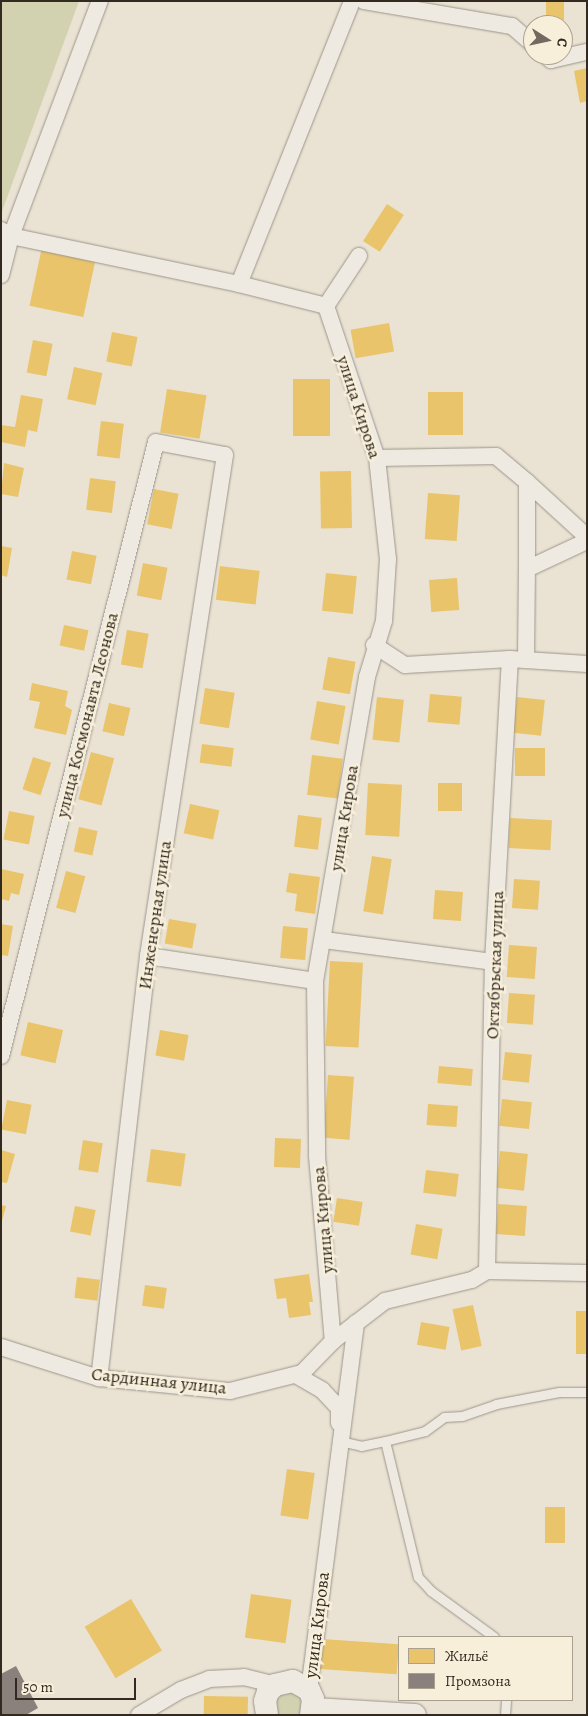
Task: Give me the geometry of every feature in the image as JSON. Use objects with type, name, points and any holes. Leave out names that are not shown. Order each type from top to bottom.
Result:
[{"type":"street","points":[[1,275],[6,233],[100,1]]},
{"type":"street","points":[[239,284],[352,1]]},
{"type":"street","points":[[364,1],[512,26],[523,35]]},
{"type":"street","points":[[573,55],[587,52]]},
{"type":"street","points":[[6,233],[239,284],[326,306],[359,256]]},
{"type":"street","name":"улица Кирова","points":[[326,306],[377,458],[388,559],[384,621],[374,645],[324,940],[315,981],[318,1156],[333,1341]]},
{"type":"street","name":"улица Космонавта Леонова","points":[[1,1056],[156,442],[225,455]]},
{"type":"street","name":"Инженерная улица","points":[[99,1378],[148,956],[225,455]]},
{"type":"street","points":[[377,458],[496,456],[527,482],[587,539],[527,568]]},
{"type":"street","name":"Октябрьская улица","points":[[487,1271],[493,962],[527,568],[527,482]]},
{"type":"street","points":[[374,645],[405,665],[518,659],[587,664]]},
{"type":"street","points":[[324,940],[493,962]]},
{"type":"street","points":[[148,956],[315,981]]},
{"type":"street","name":"Сардинная улица","points":[[1,1347],[99,1378],[230,1391],[302,1373],[333,1341],[385,1301],[472,1280],[487,1271],[587,1273]]},
{"type":"street","points":[[340,1441],[356,1323]]},
{"type":"street","points":[[296,1375],[322,1390],[339,1408],[340,1441]]},
{"type":"street","name":"улица Кирова","points":[[311,1705],[340,1441]]},
{"type":"street","points":[[139,1715],[181,1690],[209,1679],[244,1677],[275,1685],[293,1681],[311,1705],[415,1715]]},
{"type":"street","points":[[267,1715],[265,1701],[275,1685]]},
{"type":"lane","points":[[340,1441],[361,1446],[385,1442],[425,1431],[444,1417],[462,1416],[496,1404],[524,1401],[559,1392],[587,1392]]},
{"type":"lane","points":[[385,1442],[418,1577],[431,1591],[493,1636]]},
{"type":"lane","points":[[505,1715],[506,1701]]},
{"type":"green space","points":[[1,1],[79,1],[1,214]]},
{"type":"green space","points":[[292,1690],[304,1701],[300,1715],[278,1715],[275,1709],[277,1697]]},
{"type":"building: Жильё","points":[[546,2],[564,2],[564,15],[546,15]]},
{"type":"building: Жильё","points":[[587,68],[587,101],[580,103],[574,71]]},
{"type":"building: Жильё","points":[[387,204],[404,215],[380,252],[363,241]]},
{"type":"building: Жильё","points":[[42,247],[96,258],[83,317],[30,306]]},
{"type":"building: Жильё","points":[[389,323],[394,352],[356,358],[351,330]]},
{"type":"building: Жильё","points":[[112,332],[138,337],[132,366],[106,361]]},
{"type":"building: Жильё","points":[[33,340],[53,344],[46,376],[27,372]]},
{"type":"building: Жильё","points":[[74,367],[102,373],[96,405],[67,399]]},
{"type":"building: Жильё","points":[[293,379],[330,379],[330,436],[293,436]]},
{"type":"building: Жильё","points":[[167,389],[207,395],[200,439],[160,432]]},
{"type":"building: Жильё","points":[[428,392],[463,392],[463,435],[428,435]]},
{"type":"building: Жильё","points":[[21,395],[43,399],[37,432],[28,430],[25,447],[1,442],[1,425],[15,427]]},
{"type":"building: Жильё","points":[[101,421],[124,424],[120,459],[97,456]]},
{"type":"building: Жильё","points":[[4,463],[24,468],[18,497],[1,494]]},
{"type":"building: Жильё","points":[[351,471],[352,528],[321,529],[320,472]]},
{"type":"building: Жильё","points":[[90,478],[116,481],[112,513],[86,510]]},
{"type":"building: Жильё","points":[[154,489],[179,494],[172,529],[147,524]]},
{"type":"building: Жильё","points":[[428,493],[460,495],[457,541],[425,539]]},
{"type":"building: Жильё","points":[[1,546],[12,548],[7,577],[1,575]]},
{"type":"building: Жильё","points":[[72,551],[97,556],[91,584],[66,579]]},
{"type":"building: Жильё","points":[[143,563],[168,568],[161,600],[137,595]]},
{"type":"building: Жильё","points":[[220,566],[260,571],[256,605],[216,600]]},
{"type":"building: Жильё","points":[[326,573],[357,576],[353,614],[322,611]]},
{"type":"building: Жильё","points":[[457,578],[459,610],[431,612],[429,580]]},
{"type":"building: Жильё","points":[[64,625],[88,630],[84,651],[60,646]]},
{"type":"building: Жильё","points":[[127,630],[149,634],[143,668],[121,664]]},
{"type":"building: Жильё","points":[[328,657],[356,662],[350,694],[322,689]]},
{"type":"building: Жильё","points":[[32,683],[68,691],[65,706],[72,710],[66,735],[34,728],[40,702],[29,700]]},
{"type":"building: Жильё","points":[[205,688],[235,693],[229,728],[199,724]]},
{"type":"building: Жильё","points":[[430,694],[462,697],[459,725],[428,722]]},
{"type":"building: Жильё","points":[[377,697],[404,700],[399,743],[373,740]]},
{"type":"building: Жильё","points":[[517,697],[545,700],[541,736],[513,733]]},
{"type":"building: Жильё","points":[[317,701],[346,706],[339,744],[310,739]]},
{"type":"building: Жильё","points":[[109,703],[130,708],[124,736],[102,731]]},
{"type":"building: Жильё","points":[[202,744],[234,748],[231,767],[200,763]]},
{"type":"building: Жильё","points":[[515,748],[545,748],[545,776],[515,776]]},
{"type":"building: Жильё","points":[[91,752],[114,758],[102,806],[78,799]]},
{"type":"building: Жильё","points":[[312,755],[343,759],[338,798],[307,795]]},
{"type":"building: Жильё","points":[[33,757],[51,763],[41,795],[22,789]]},
{"type":"building: Жильё","points":[[368,783],[402,785],[399,837],[365,835]]},
{"type":"building: Жильё","points":[[438,783],[462,783],[462,811],[438,811]]},
{"type":"building: Жильё","points":[[190,804],[219,810],[213,840],[184,833]]},
{"type":"building: Жильё","points":[[9,811],[35,816],[29,844],[3,839]]},
{"type":"building: Жильё","points":[[298,815],[322,818],[318,850],[294,847]]},
{"type":"building: Жильё","points":[[510,818],[552,820],[550,850],[508,848]]},
{"type":"building: Жильё","points":[[79,827],[98,831],[92,855],[74,851]]},
{"type":"building: Жильё","points":[[372,856],[392,859],[383,914],[363,911]]},
{"type":"building: Жильё","points":[[1,869],[24,874],[19,895],[11,893],[9,901],[1,899]]},
{"type":"building: Жильё","points":[[66,871],[85,876],[75,913],[56,908]]},
{"type":"building: Жильё","points":[[289,873],[320,877],[315,914],[295,911],[297,894],[286,892]]},
{"type":"building: Жильё","points":[[514,879],[540,881],[538,910],[512,908]]},
{"type":"building: Жильё","points":[[435,890],[463,892],[461,921],[433,919]]},
{"type":"building: Жильё","points":[[169,919],[197,924],[192,948],[165,944]]},
{"type":"building: Жильё","points":[[1,924],[13,926],[8,956],[1,955]]},
{"type":"building: Жильё","points":[[283,926],[308,928],[305,960],[280,958]]},
{"type":"building: Жильё","points":[[509,945],[537,947],[535,979],[507,977]]},
{"type":"building: Жильё","points":[[330,961],[363,963],[359,1048],[326,1046]]},
{"type":"building: Жильё","points":[[509,993],[535,995],[533,1025],[507,1023]]},
{"type":"building: Жильё","points":[[28,1022],[63,1030],[55,1063],[20,1055]]},
{"type":"building: Жильё","points":[[160,1030],[189,1035],[184,1061],[155,1056]]},
{"type":"building: Жильё","points":[[505,1052],[532,1055],[529,1083],[502,1080]]},
{"type":"building: Жильё","points":[[439,1066],[473,1069],[471,1086],[438,1083]]},
{"type":"building: Жильё","points":[[328,1075],[354,1077],[350,1140],[324,1138]]},
{"type":"building: Жильё","points":[[502,1099],[532,1102],[529,1129],[499,1126]]},
{"type":"building: Жильё","points":[[7,1100],[32,1105],[26,1134],[1,1129]]},
{"type":"building: Жильё","points":[[428,1104],[458,1106],[456,1127],[427,1125]]},
{"type":"building: Жильё","points":[[275,1138],[301,1139],[300,1168],[274,1167]]},
{"type":"building: Жильё","points":[[83,1140],[103,1143],[98,1173],[78,1170]]},
{"type":"building: Жильё","points":[[151,1149],[186,1154],[181,1187],[146,1182]]},
{"type":"building: Жильё","points":[[1,1150],[15,1154],[7,1183],[1,1182]]},
{"type":"building: Жильё","points":[[500,1151],[528,1154],[524,1191],[496,1188]]},
{"type":"building: Жильё","points":[[426,1170],[459,1174],[456,1197],[423,1193]]},
{"type":"building: Жильё","points":[[337,1198],[363,1202],[359,1226],[333,1222]]},
{"type":"building: Жильё","points":[[498,1204],[527,1206],[525,1236],[496,1234]]},
{"type":"building: Жильё","points":[[1,1205],[6,1206],[2,1221],[1,1221]]},
{"type":"building: Жильё","points":[[75,1206],[96,1210],[91,1236],[70,1232]]},
{"type":"building: Жильё","points":[[416,1224],[443,1229],[437,1259],[411,1255]]},
{"type":"building: Жильё","points":[[309,1274],[313,1302],[309,1302],[311,1315],[289,1318],[286,1298],[277,1299],[274,1279]]},
{"type":"building: Жильё","points":[[77,1277],[100,1280],[97,1301],[74,1298]]},
{"type":"building: Жильё","points":[[145,1285],[167,1288],[164,1309],[142,1306]]},
{"type":"building: Жильё","points":[[473,1305],[482,1346],[461,1350],[452,1309]]},
{"type":"building: Жильё","points":[[576,1311],[587,1311],[587,1354],[576,1354]]},
{"type":"building: Жильё","points":[[421,1322],[450,1327],[446,1350],[417,1345]]},
{"type":"building: Жильё","points":[[287,1469],[315,1473],[308,1519],[280,1516]]},
{"type":"building: Жильё","points":[[545,1507],[565,1507],[565,1543],[545,1543]]},
{"type":"building: Жильё","points":[[251,1594],[292,1600],[285,1643],[245,1638]]},
{"type":"building: Жильё","points":[[131,1599],[162,1650],[116,1678],[85,1627]]},
{"type":"building: Жильё","points":[[322,1639],[398,1644],[397,1674],[320,1669]]},
{"type":"building: Жильё","points":[[204,1696],[248,1697],[248,1715],[204,1715]]},
{"type":"building: Промзона","points":[[16,1666],[38,1708],[26,1715],[1,1715],[1,1674]]}]
